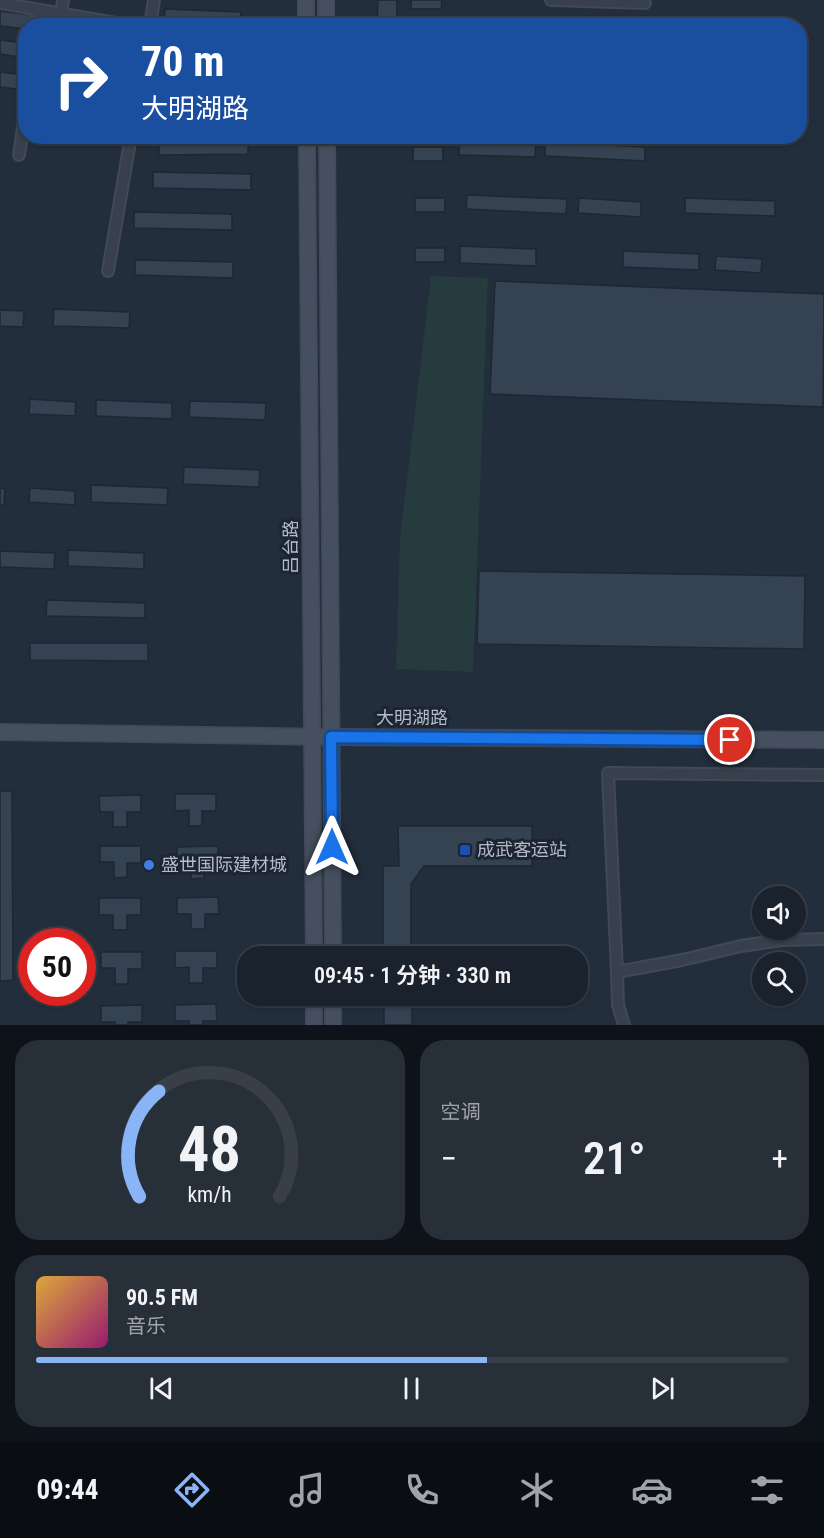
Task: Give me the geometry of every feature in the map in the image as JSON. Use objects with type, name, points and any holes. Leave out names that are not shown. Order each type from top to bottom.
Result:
[{"type":"main road","points":[[306,0],[306,18]]},
{"type":"main road","points":[[326,0],[326,18]]},
{"type":"main road","name":"吕台路","points":[[307,144],[314,946]]},
{"type":"main road","points":[[327,144],[333,946]]},
{"type":"main road","name":"大明湖路","points":[[0,732],[824,740]]},
{"type":"main road","points":[[314,1006],[314,1025]]},
{"type":"main road","points":[[333,1006],[333,1025]]},
{"type":"street","points":[[62,14],[63,0]]},
{"type":"street","points":[[151,18],[154,0]]},
{"type":"street","points":[[551,0],[645,3]]},
{"type":"street","points":[[0,3],[86,18]]},
{"type":"street","points":[[38,18],[39,10]]},
{"type":"street","points":[[19,155],[21,144]]},
{"type":"street","points":[[108,271],[130,144]]},
{"type":"street","points":[[624,1025],[618,1005],[608,773],[824,775]]},
{"type":"street","points":[[617,972],[741,946],[782,940],[824,939]]},
{"type":"green space","points":[[431,276],[488,278],[473,672],[396,669],[400,538]]},
{"type":"building","points":[[378,0],[397,0],[397,18],[377,18]]},
{"type":"building","points":[[411,0],[442,0],[441,9],[411,9]]},
{"type":"building","points":[[165,9],[241,12],[241,18],[164,18]]},
{"type":"building","points":[[0,11],[34,15],[34,18],[18,18],[18,28],[0,26]]},
{"type":"building","points":[[0,40],[18,42],[18,57],[0,54]]},
{"type":"building","points":[[0,72],[18,74],[18,89],[0,87]]},
{"type":"building","points":[[159,144],[248,144],[248,154],[159,155]]},
{"type":"building","points":[[460,144],[536,144],[535,157],[459,155]]},
{"type":"building","points":[[545,144],[645,147],[645,161],[545,156]]},
{"type":"building","points":[[413,147],[443,147],[443,161],[413,161]]},
{"type":"building","points":[[153,172],[251,174],[251,190],[153,188]]},
{"type":"building","points":[[467,195],[567,199],[566,214],[466,209]]},
{"type":"building","points":[[415,198],[445,198],[445,212],[415,212]]},
{"type":"building","points":[[579,198],[641,202],[641,217],[578,213]]},
{"type":"building","points":[[685,198],[775,201],[775,216],[685,213]]},
{"type":"building","points":[[134,212],[232,214],[232,230],[134,228]]},
{"type":"building","points":[[460,246],[536,249],[536,266],[460,263]]},
{"type":"building","points":[[415,248],[445,248],[445,262],[415,262]]},
{"type":"building","points":[[623,251],[699,254],[699,270],[623,267]]},
{"type":"building","points":[[716,256],[762,259],[761,273],[715,270]]},
{"type":"building","points":[[135,260],[233,262],[233,278],[135,275]]},
{"type":"building","points":[[495,281],[824,294],[823,407],[490,394]]},
{"type":"building","points":[[54,309],[130,312],[129,328],[53,326]]},
{"type":"building","points":[[0,310],[24,311],[23,327],[0,326]]},
{"type":"building","points":[[30,399],[76,402],[75,416],[29,414]]},
{"type":"building","points":[[96,400],[172,403],[172,419],[96,416]]},
{"type":"building","points":[[190,401],[266,403],[265,420],[189,417]]},
{"type":"building","points":[[184,467],[260,470],[259,487],[183,484]]},
{"type":"building","points":[[91,485],[168,488],[167,505],[91,502]]},
{"type":"building","points":[[0,488],[5,489],[4,505],[0,505]]},
{"type":"building","points":[[30,488],[75,491],[75,505],[29,502]]},
{"type":"building","points":[[68,550],[144,553],[144,569],[68,566]]},
{"type":"building","points":[[0,551],[55,553],[54,569],[0,567]]},
{"type":"building","points":[[479,571],[805,576],[804,649],[477,644]]},
{"type":"building","points":[[47,600],[145,603],[145,618],[46,616]]},
{"type":"building","points":[[30,643],[148,643],[148,661],[30,660]]},
{"type":"building","points":[[0,791],[12,791],[13,980],[0,981]]},
{"type":"building","points":[[175,794],[216,794],[216,811],[202,811],[202,826],[189,826],[189,810],[175,811]]},
{"type":"building","points":[[141,795],[141,812],[127,812],[127,827],[113,827],[113,812],[100,812],[99,796]]},
{"type":"building","points":[[398,826],[532,826],[532,866],[424,866],[411,884],[411,946],[383,946],[383,866],[399,866]]},
{"type":"building","points":[[100,846],[141,846],[141,863],[127,863],[127,877],[114,878],[114,862],[100,862]]},
{"type":"building","points":[[218,846],[218,864],[204,864],[204,878],[191,879],[191,863],[177,863],[177,847]]},
{"type":"building","points":[[218,897],[219,914],[205,914],[205,929],[191,929],[191,914],[177,914],[177,898]]},
{"type":"building","points":[[99,898],[141,898],[141,915],[127,915],[127,930],[113,930],[113,915],[99,915]]},
{"type":"building","points":[[175,951],[217,951],[217,968],[203,968],[203,983],[189,983],[189,967],[175,968]]},
{"type":"building","points":[[101,952],[142,952],[142,969],[128,969],[128,984],[115,984],[115,968],[101,968]]},
{"type":"building","points":[[216,1004],[217,1021],[203,1021],[203,1025],[189,1025],[189,1021],[175,1021],[175,1005]]},
{"type":"building","points":[[142,1005],[142,1022],[115,1025],[115,1022],[101,1022],[101,1006]]},
{"type":"building","points":[[384,1006],[412,1006],[412,1025],[384,1025]]},
{"type":"place","name":"成武客运站","points":[[465,850]]},
{"type":"place","name":"盛世国际建材城","points":[[149,865]]},
{"type":"route","points":[[332,847],[331,737],[730,740]]}]
